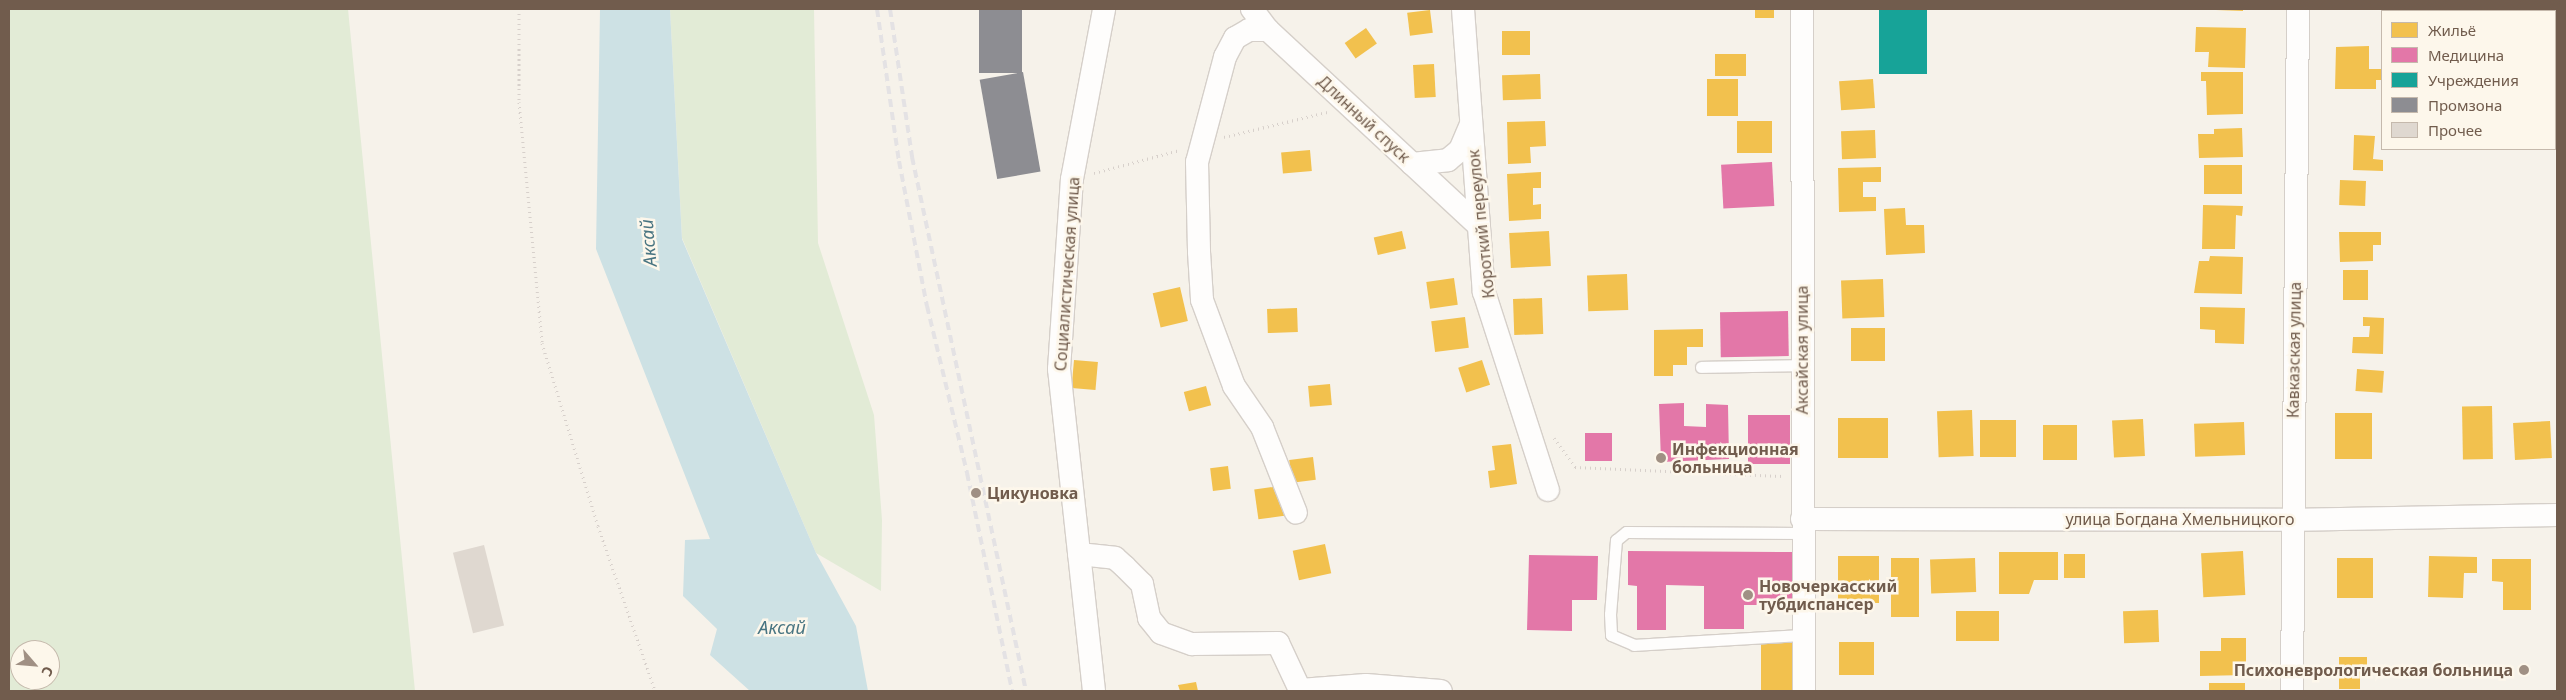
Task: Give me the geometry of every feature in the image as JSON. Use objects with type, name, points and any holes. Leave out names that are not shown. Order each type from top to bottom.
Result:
[{"type":"street","name":"Социалистическая улица","points":[[1094,691],[1059,369],[1072,179],[1104,9]]},
{"type":"street","name":"Длинный спуск","points":[[1252,9],[1268,30],[1479,226]]},
{"type":"street","name":"Короткий переулок","points":[[1463,9],[1484,292],[1548,490]]},
{"type":"street","name":"Аксайская улица","points":[[1802,9],[1801,478],[1804,691]]},
{"type":"street","name":"Кавказская улица","points":[[2292,691],[2292,520],[2298,9]]},
{"type":"street","points":[[1268,30],[1249,30],[1235,38],[1225,57],[1196,162],[1199,252],[1202,300],[1231,378],[1262,427],[1296,513]]},
{"type":"street","points":[[1412,164],[1448,160],[1460,150],[1471,123]]},
{"type":"street","name":"улица Богдана Хмельницкого","points":[[1802,526],[2557,515]]},
{"type":"street","points":[[1079,554],[1115,558],[1125,567],[1142,584],[1149,618],[1161,633],[1192,644],[1278,643],[1300,690],[1344,689],[1366,685],[1441,691]]},
{"type":"street","points":[[1796,691],[1804,669]]},
{"type":"lane","points":[[1701,367],[1802,365]]},
{"type":"lane","points":[[1802,526],[1626,532],[1616,540],[1610,614],[1611,636],[1634,645],[1804,635]]},
{"type":"path","points":[[519,9],[518,102],[542,343],[598,526],[655,691]]},
{"type":"path","points":[[1552,434],[1574,467],[1801,478]]},
{"type":"green space","points":[[9,9],[348,9],[415,691],[9,691]]},
{"type":"green space","points":[[670,9],[814,9],[818,243],[874,415],[882,520],[881,591],[816,553],[682,238]]},
{"type":"water","name":"Аксай","points":[[600,9],[670,9],[682,239],[816,553],[856,626],[868,691],[750,691],[710,655],[717,629],[683,596],[685,540],[710,539],[596,249]]},
{"type":"building: Жильё","points":[[1755,9],[1774,9],[1774,18],[1755,18]]},
{"type":"building: Жильё","points":[[2243,9],[2243,11],[2216,10]]},
{"type":"building: Жильё","points":[[1430,10],[1433,33],[1410,36],[1407,13]]},
{"type":"building: Жильё","points":[[2196,27],[2246,28],[2245,68],[2208,67],[2209,52],[2195,52]]},
{"type":"building: Жильё","points":[[1366,28],[1377,44],[1356,58],[1345,43]]},
{"type":"building: Жильё","points":[[1502,31],[1530,31],[1530,55],[1502,55]]},
{"type":"building: Жильё","points":[[2369,46],[2369,69],[2381,69],[2381,80],[2376,80],[2376,89],[2335,89],[2336,47]]},
{"type":"building: Жильё","points":[[1715,54],[1746,54],[1746,76],[1715,76]]},
{"type":"building: Жильё","points":[[1434,64],[1436,97],[1415,98],[1413,65]]},
{"type":"building: Жильё","points":[[2201,72],[2243,72],[2243,114],[2207,115],[2206,81],[2201,81]]},
{"type":"building: Жильё","points":[[1540,74],[1541,99],[1503,100],[1502,75]]},
{"type":"building: Жильё","points":[[1707,79],[1738,79],[1738,116],[1707,116]]},
{"type":"building: Жильё","points":[[1873,79],[1875,108],[1841,110],[1839,81]]},
{"type":"building: Жильё","points":[[1545,121],[1546,146],[1530,147],[1531,163],[1508,164],[1507,122]]},
{"type":"building: Жильё","points":[[1737,121],[1772,121],[1772,153],[1737,153]]},
{"type":"building: Жильё","points":[[2242,128],[2243,157],[2199,158],[2198,134],[2214,134],[2214,129]]},
{"type":"building: Жильё","points":[[1875,130],[1876,158],[1842,159],[1841,131]]},
{"type":"building: Жильё","points":[[2354,135],[2375,136],[2373,159],[2383,160],[2383,171],[2353,170]]},
{"type":"building: Жильё","points":[[1310,150],[1312,171],[1283,173],[1281,153]]},
{"type":"building: Жильё","points":[[2204,165],[2242,165],[2242,194],[2204,194]]},
{"type":"building: Жильё","points":[[1881,167],[1881,182],[1863,182],[1863,197],[1876,197],[1876,211],[1839,212],[1838,168]]},
{"type":"building: Жильё","points":[[1541,172],[1541,188],[1533,188],[1533,205],[1541,204],[1541,219],[1509,221],[1507,174]]},
{"type":"building: Жильё","points":[[2340,180],[2366,181],[2365,206],[2339,205]]},
{"type":"building: Жильё","points":[[2203,205],[2243,206],[2242,216],[2236,215],[2235,249],[2202,249]]},
{"type":"building: Жильё","points":[[1905,208],[1906,225],[1924,225],[1925,253],[1886,255],[1884,209]]},
{"type":"building: Жильё","points":[[1402,231],[1406,249],[1378,255],[1374,238]]},
{"type":"building: Жильё","points":[[1549,231],[1551,266],[1511,268],[1509,233]]},
{"type":"building: Жильё","points":[[2339,232],[2381,232],[2381,245],[2373,245],[2373,261],[2340,262]]},
{"type":"building: Жильё","points":[[2210,256],[2243,257],[2242,294],[2194,293],[2199,261],[2209,261]]},
{"type":"building: Жильё","points":[[2343,270],[2368,270],[2368,300],[2343,300]]},
{"type":"building: Жильё","points":[[1627,274],[1628,310],[1588,311],[1587,275]]},
{"type":"building: Жильё","points":[[1454,278],[1458,305],[1430,309],[1426,282]]},
{"type":"building: Жильё","points":[[1883,279],[1884,317],[1842,318],[1841,280]]},
{"type":"building: Жильё","points":[[1180,287],[1188,321],[1161,327],[1153,293]]},
{"type":"building: Жильё","points":[[1542,298],[1543,334],[1514,335],[1513,299]]},
{"type":"building: Жильё","points":[[2200,307],[2245,308],[2244,344],[2215,343],[2215,330],[2200,329]]},
{"type":"building: Жильё","points":[[1297,308],[1298,332],[1268,333],[1267,309]]},
{"type":"building: Жильё","points":[[1465,317],[1469,348],[1435,352],[1431,321]]},
{"type":"building: Жильё","points":[[2363,317],[2384,318],[2383,354],[2352,353],[2353,337],[2369,337],[2370,326],[2363,326]]},
{"type":"building: Жильё","points":[[1851,328],[1885,328],[1885,361],[1851,361]]},
{"type":"building: Жильё","points":[[1703,329],[1703,347],[1687,347],[1687,365],[1673,365],[1673,376],[1654,376],[1654,330]]},
{"type":"building: Жильё","points":[[1074,360],[1098,362],[1095,390],[1072,388]]},
{"type":"building: Жильё","points":[[1482,360],[1490,385],[1466,392],[1458,368]]},
{"type":"building: Жильё","points":[[2357,369],[2384,371],[2382,393],[2355,391]]},
{"type":"building: Жильё","points":[[1330,384],[1332,405],[1310,407],[1308,386]]},
{"type":"building: Жильё","points":[[1206,386],[1211,405],[1189,411],[1184,392]]},
{"type":"building: Жильё","points":[[2492,406],[2493,459],[2463,460],[2462,407]]},
{"type":"building: Жильё","points":[[1972,410],[1974,456],[1939,457],[1937,411]]},
{"type":"building: Жильё","points":[[2335,413],[2372,413],[2372,459],[2335,459]]},
{"type":"building: Жильё","points":[[1838,418],[1888,418],[1888,458],[1838,458]]},
{"type":"building: Жильё","points":[[2143,419],[2145,456],[2114,458],[2112,421]]},
{"type":"building: Жильё","points":[[1980,420],[2016,420],[2016,457],[1980,457]]},
{"type":"building: Жильё","points":[[2550,421],[2552,458],[2515,460],[2513,423]]},
{"type":"building: Жильё","points":[[2244,422],[2245,455],[2195,457],[2194,424]]},
{"type":"building: Жильё","points":[[2043,425],[2077,425],[2077,460],[2043,460]]},
{"type":"building: Жильё","points":[[1511,444],[1517,484],[1490,488],[1488,471],[1495,470],[1492,446]]},
{"type":"building: Жильё","points":[[1313,457],[1316,480],[1292,483],[1289,460]]},
{"type":"building: Жильё","points":[[1228,466],[1231,489],[1213,491],[1210,468]]},
{"type":"building: Жильё","points":[[1280,486],[1284,516],[1258,519],[1254,490]]},
{"type":"building: Жильё","points":[[1325,544],[1331,573],[1299,580],[1293,551]]},
{"type":"building: Жильё","points":[[2243,551],[2245,595],[2203,597],[2201,553]]},
{"type":"building: Жильё","points":[[1999,552],[2058,552],[2058,580],[2034,580],[2029,594],[1999,594]]},
{"type":"building: Жильё","points":[[2064,554],[2085,554],[2085,578],[2064,578]]},
{"type":"building: Жильё","points":[[1838,556],[1879,556],[1879,603],[1838,603]]},
{"type":"building: Жильё","points":[[2429,556],[2477,557],[2477,573],[2464,573],[2463,598],[2428,597]]},
{"type":"building: Жильё","points":[[1891,558],[1919,558],[1919,617],[1891,617]]},
{"type":"building: Жильё","points":[[1975,558],[1976,592],[1931,594],[1930,560]]},
{"type":"building: Жильё","points":[[2337,558],[2373,558],[2373,598],[2337,598]]},
{"type":"building: Жильё","points":[[2492,559],[2531,559],[2531,610],[2503,610],[2503,582],[2492,581]]},
{"type":"building: Жильё","points":[[2158,610],[2159,642],[2124,643],[2123,611]]},
{"type":"building: Жильё","points":[[1956,611],[1999,611],[1999,641],[1956,641]]},
{"type":"building: Жильё","points":[[2221,638],[2246,638],[2246,675],[2200,676],[2200,651],[2221,651]]},
{"type":"building: Жильё","points":[[1839,642],[1874,642],[1874,675],[1839,675]]},
{"type":"building: Жильё","points":[[1761,643],[1792,643],[1792,691],[1761,691]]},
{"type":"building: Жильё","points":[[2339,657],[2367,657],[2367,677],[2360,676],[2360,689],[2339,689]]},
{"type":"building: Жильё","points":[[1196,682],[1198,691],[1180,691],[1178,685]]},
{"type":"building: Жильё","points":[[2209,683],[2245,683],[2245,691],[2209,691]]},
{"type":"building: Медицина","points":[[1772,162],[1774,206],[1723,209],[1721,165]]},
{"type":"building: Медицина","points":[[1788,311],[1789,356],[1721,357],[1720,312]]},
{"type":"building: Медицина","points":[[1684,403],[1684,426],[1706,427],[1706,404],[1728,405],[1729,459],[1661,462],[1659,404]]},
{"type":"building: Медицина","points":[[1748,415],[1790,415],[1790,464],[1748,464]]},
{"type":"building: Медицина","points":[[1585,433],[1612,433],[1612,461],[1585,461]]},
{"type":"building: Медицина","name":"Новочеркасский тубдиспансер","points":[[1628,551],[1793,552],[1793,605],[1744,605],[1744,629],[1704,629],[1704,586],[1666,585],[1666,630],[1637,630],[1637,586],[1628,585]]},
{"type":"building: Медицина","points":[[1529,555],[1598,556],[1597,600],[1572,600],[1572,631],[1527,630]]},
{"type":"building: Учреждения","points":[[1879,9],[1927,9],[1927,74],[1879,74]]},
{"type":"building: Промзона","points":[[979,9],[1022,9],[1022,73],[979,73]]},
{"type":"building: Промзона","points":[[1023,72],[1041,171],[997,179],[980,80]]},
{"type":"building: Прочее","points":[[484,545],[504,626],[473,633],[453,553]]},
{"type":"railway","points":[[877,9],[899,161],[927,306],[967,473],[1012,691]]},
{"type":"railway","points":[[890,9],[912,157],[1026,691]]},
{"type":"place","name":"Инфекционная больница","points":[[1661,458]]},
{"type":"place","name":"Цикуновка","points":[[976,493]]},
{"type":"place","name":"Новочеркасский тубдиспансер","points":[[1748,595]]},
{"type":"place","name":"Психоневрологическая больница","points":[[2524,670]]}]
